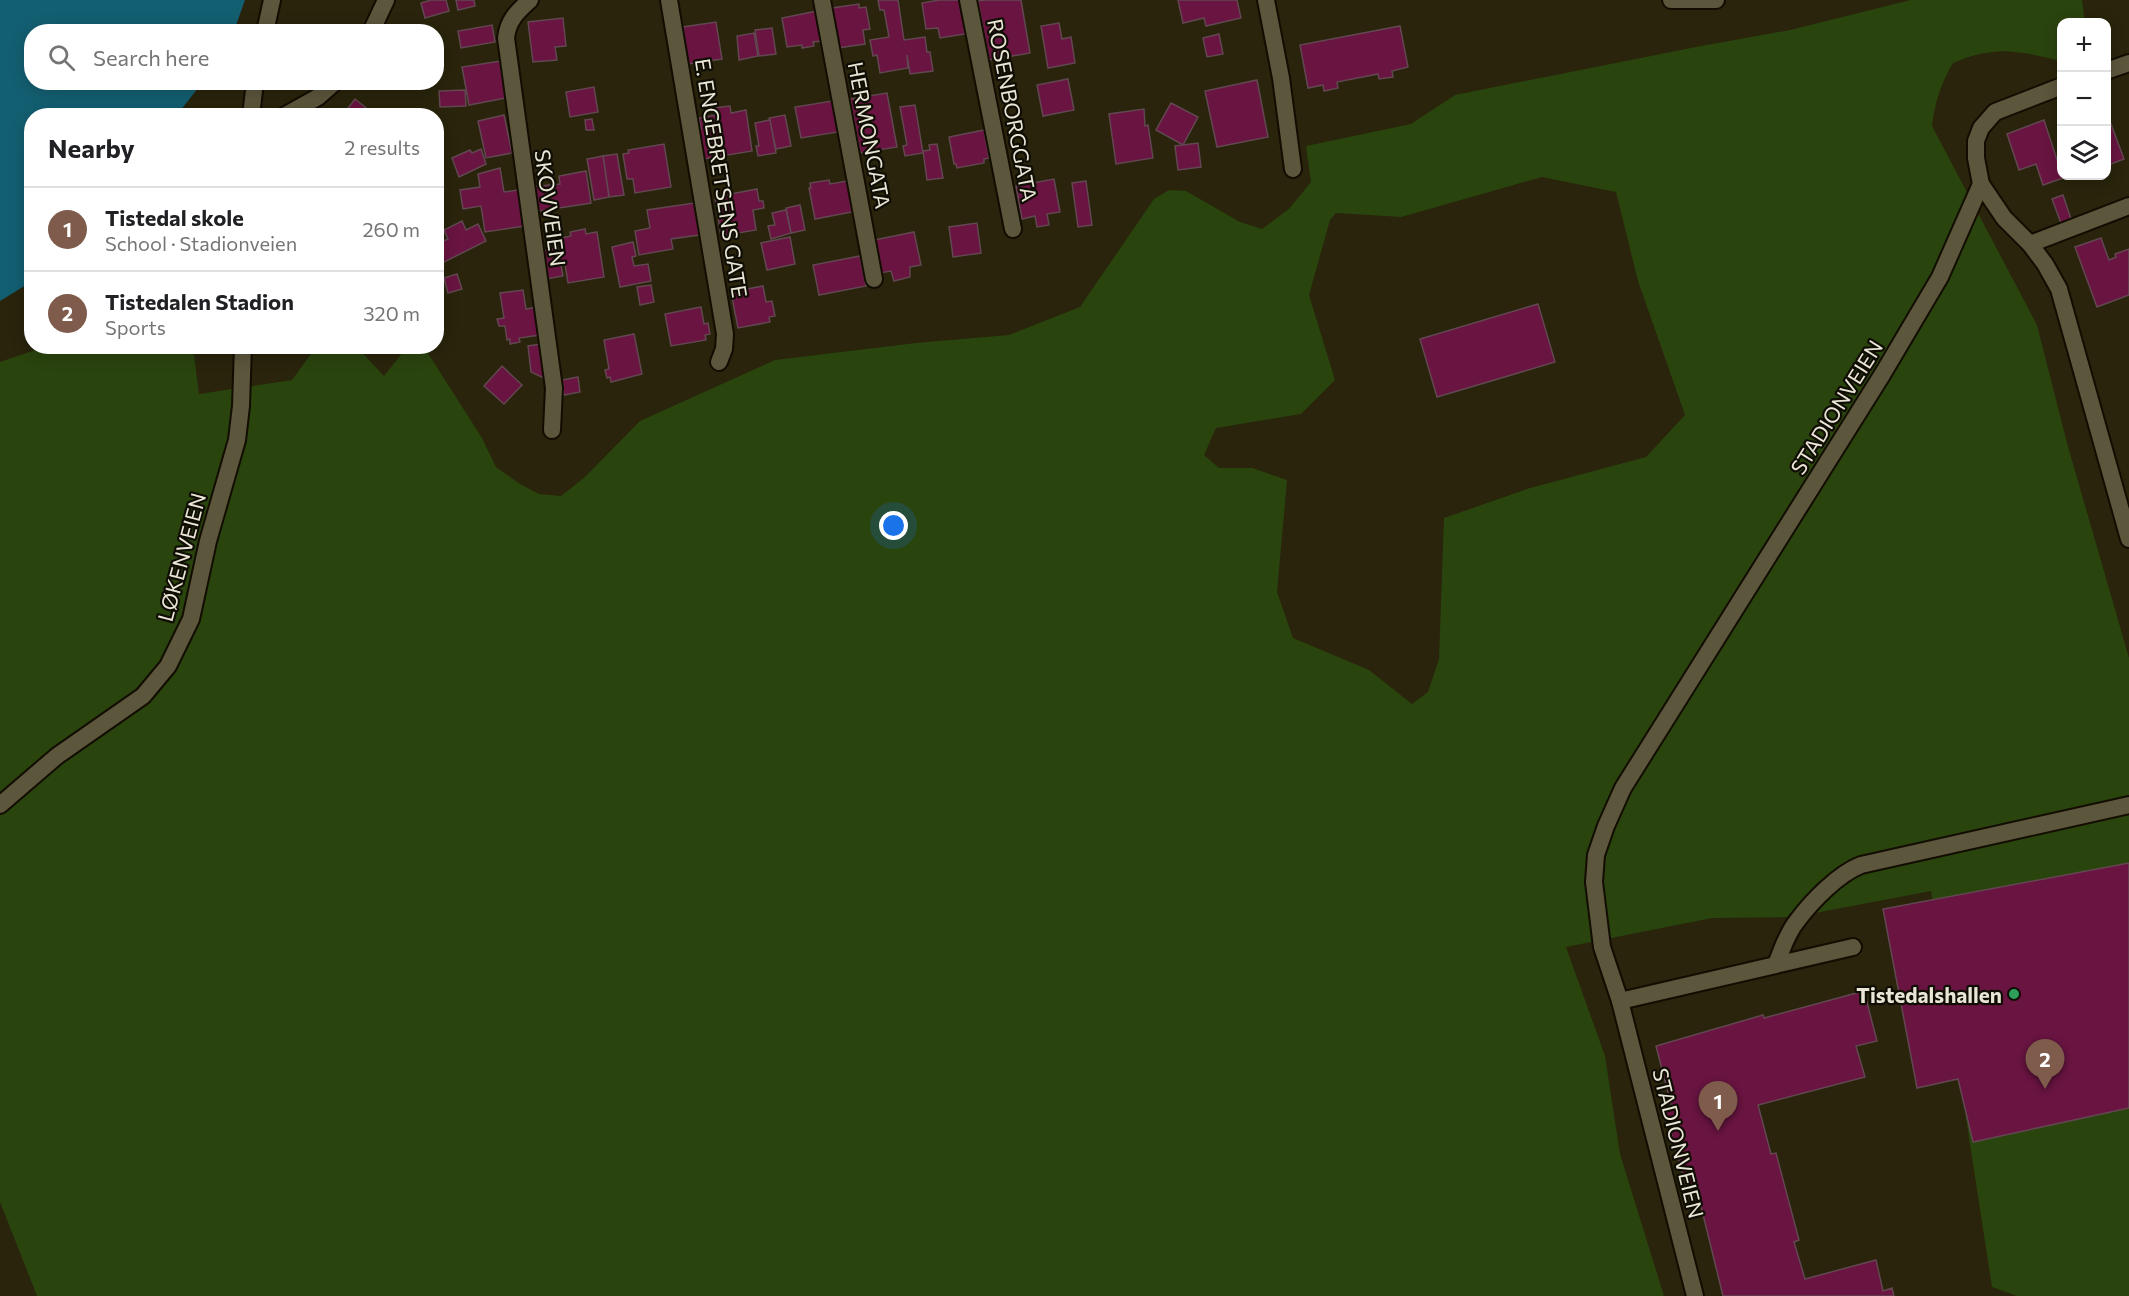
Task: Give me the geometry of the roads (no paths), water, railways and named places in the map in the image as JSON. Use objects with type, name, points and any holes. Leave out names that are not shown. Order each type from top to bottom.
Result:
[{"type":"street","points":[[267,24],[272,0]]},
{"type":"street","points":[[375,24],[386,0]]},
{"type":"street","name":"SKOVVEIEN","points":[[530,0],[512,18],[507,28],[506,38],[554,388],[552,430]]},
{"type":"street","name":"E. ENGEBRETSENS GATE","points":[[669,0],[725,334],[724,349],[719,362]]},
{"type":"street","name":"HERMONGATA","points":[[822,0],[874,279]]},
{"type":"street","name":"ROSENBORGGATA","points":[[968,0],[1013,229]]},
{"type":"street","points":[[1266,0],[1281,78],[1293,170]]},
{"type":"street","points":[[1671,0],[1716,0]]},
{"type":"street","points":[[2111,69],[2129,63]]},
{"type":"street","points":[[2057,88],[1995,112],[1982,128],[1976,141],[1976,158],[1981,184],[2004,218],[2030,244],[2045,264],[2059,289],[2129,539]]},
{"type":"street","points":[[252,108],[254,90]]},
{"type":"street","points":[[298,108],[326,90]]},
{"type":"street","name":"STADIONVEIEN","points":[[1695,1296],[1620,1001],[1602,947],[1594,882],[1596,855],[1623,788],[1882,375],[1940,277],[1981,184]]},
{"type":"street","points":[[2030,244],[2129,206]]},
{"type":"street","name":"LØKENVEIEN","points":[[0,805],[57,756],[143,696],[168,666],[191,619],[208,541],[237,440],[243,354]]},
{"type":"street","points":[[1776,964],[1796,921],[1826,890],[1852,868],[2129,805]]},
{"type":"street","points":[[1620,1001],[1853,947]]},
{"type":"water","points":[[0,0],[245,0],[236,24],[24,24],[24,90],[196,90],[182,108],[24,108],[24,286],[0,301]]},
{"type":"place","name":"Tistedalshallen","points":[[2014,994]]},
{"type":"place","name":"Tistedalen Stadion","points":[[2045,1089]]},
{"type":"place","name":"Tistedal skole","points":[[1718,1131]]}]
